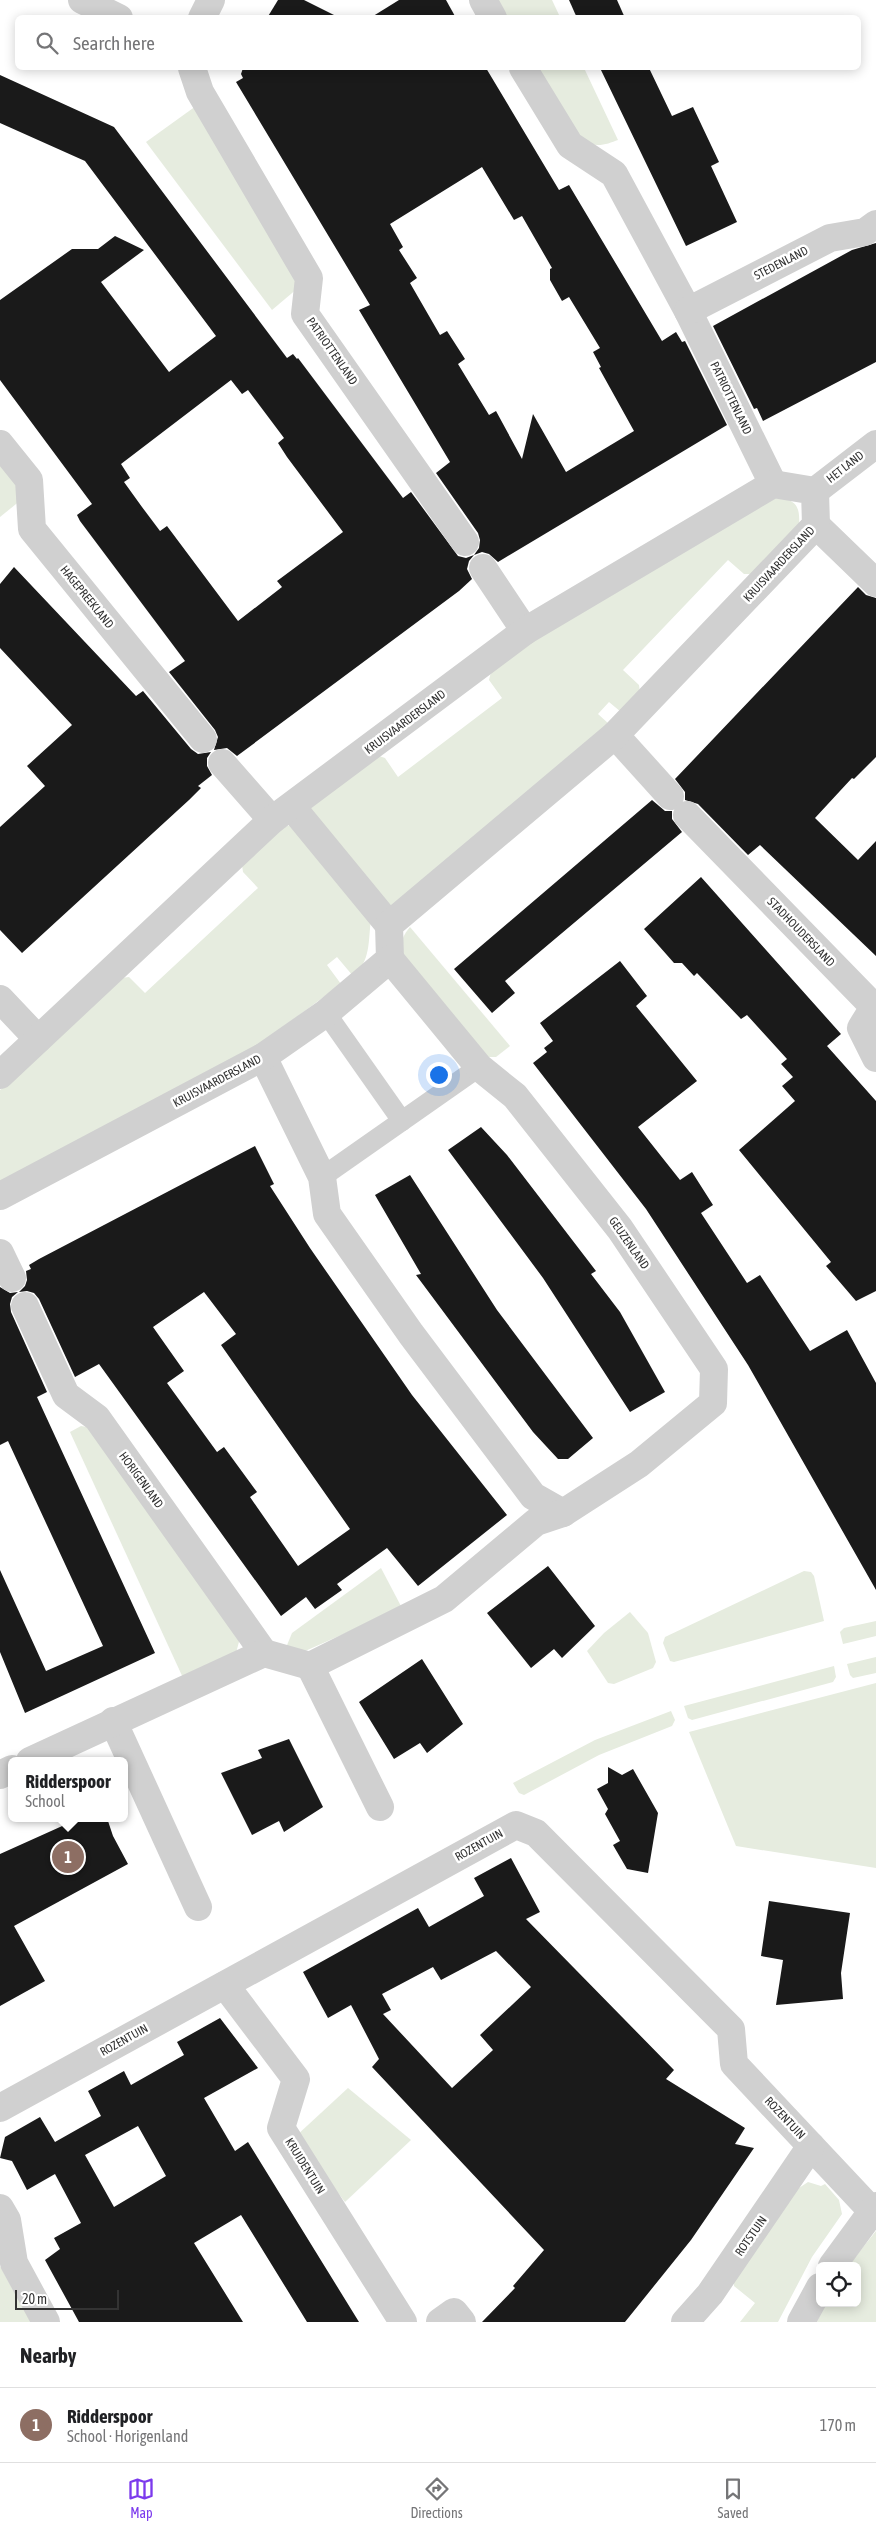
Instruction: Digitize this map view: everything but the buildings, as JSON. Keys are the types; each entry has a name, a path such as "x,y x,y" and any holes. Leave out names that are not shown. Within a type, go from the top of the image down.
{"street":[{"path":"82,0 113,15"},
{"path":"204,15 211,0"},
{"path":"483,0 491,15"},
{"name":"PATRIOTTENLAND","path":"193,70 200,92 309,278 306,314 465,542"},
{"name":"PATRIOTTENLAND","path":"524,70 570,145 614,174 688,311 773,484"},
{"name":"STEDENLAND","path":"688,311 830,238 865,232 876,224"},
{"name":"HAGEPREEKLAND","path":"0,444 29,480 32,529 203,739"},
{"name":"HET LAND","path":"815,491 876,444"},
{"path":"773,484 815,491"},
{"name":"KRUISVAARDERSLAND","path":"0,1075 282,814 525,631 773,484"},
{"name":"KRUISVAARDERSLAND","path":"389,926 615,735 816,525 815,491"},
{"path":"816,525 876,583"},
{"path":"482,568 525,631"},
{"name":"STADHOUDERSLAND","path":"615,735 679,805 874,1007 861,1028 876,1058"},
{"path":"222,763 282,814 389,926 390,959"},
{"name":"KRUISVAARDERSLAND","path":"0,1196 263,1057 326,1013 390,959"},
{"name":"GEUZENLAND","path":"310,1666 444,1599 536,1522 563,1514 639,1464 713,1403 714,1368 620,1229 515,1096 479,1067 390,959"},
{"path":"0,999 38,1039"},
{"path":"263,1057 322,1176 328,1214 411,1334 533,1496 563,1514"},
{"path":"0,1253 12,1278"},
{"name":"HORIGENLAND","path":"25,1306 66,1395 97,1418 264,1652"},
{"path":"38,1757 264,1652 310,1666 380,1807"},
{"path":"113,1721 198,1908"},
{"name":"ROZENTUIN","path":"0,2108 516,1825 536,1833 731,2029 734,2064 811,2146 874,2208"},
{"name":"KRUIDENTUIN","path":"226,1985 296,2079 281,2128 403,2322"},
{"name":"ROTSTUIN","path":"685,2322 710,2294 811,2146"},
{"path":"0,2208 7,2220 14,2263 46,2322"},
{"path":"835,2262 874,2208"},
{"path":"801,2322 816,2294"},
{"path":"440,2322 454,2312 462,2322"}],"lane":[{"path":"326,1013 402,1121"},
{"path":"322,1176 479,1067"}],"shaded area":[{"path":"496,0 552,0 559,15 506,15"},
{"path":"537,70 585,70 618,140 605,144 591,144 575,131 560,110"},
{"path":"196,106 299,277 298,288 272,310 146,142"},
{"path":"0,459 17,479 21,500 0,517"},
{"path":"769,498 793,502 798,510 799,525 752,574 744,574 728,560 623,670 639,685 640,692 621,712 609,702 598,714 609,724 389,908 309,813 312,806 379,756 385,758 398,777 502,698 489,680 491,672 535,639"},
{"path":"291,825 371,919 368,950 359,970 353,976 337,957 327,965 341,984 251,1051 0,1183 0,1090 121,978 129,977 145,993 258,888 243,872 242,865 284,827"},
{"path":"410,927 510,1046 496,1057 484,1057 405,964 402,953 402,940"},
{"path":"81,1426 93,1428 240,1638 236,1653 184,1680 70,1432"},
{"path":"381,1568 402,1608 303,1652 285,1650 292,1633"},
{"path":"804,1571 811,1572 814,1576 824,1621 674,1662 670,1661 663,1643 665,1637"},
{"path":"630,1612 648,1633 656,1662 653,1668 614,1684 608,1683 587,1651 604,1633"},
{"path":"876,1621 876,1636 843,1644 840,1632 844,1628"},
{"path":"876,1657 876,1673 853,1678 850,1675 847,1664"},
{"path":"834,1666 836,1677 833,1682 692,1720 688,1718 684,1706"},
{"path":"876,1683 876,1868 736,1846 689,1732"},
{"path":"671,1711 675,1720 672,1726 599,1755 524,1795 519,1793 513,1783 595,1740"},
{"path":"348,2088 411,2140 345,2202 295,2137"},
{"path":"808,2182 821,2186 825,2184 839,2200 842,2214 812,2257 778,2322 740,2322 755,2303 734,2286 734,2280 796,2190"},
{"path":"876,2231 876,2322 817,2322 824,2307 861,2307 861,2262 851,2262"},
{"path":"0,2266 31,2322 0,2322"}],"place":[{"name":"Ridderspoor","path":"68,1857"}]}
